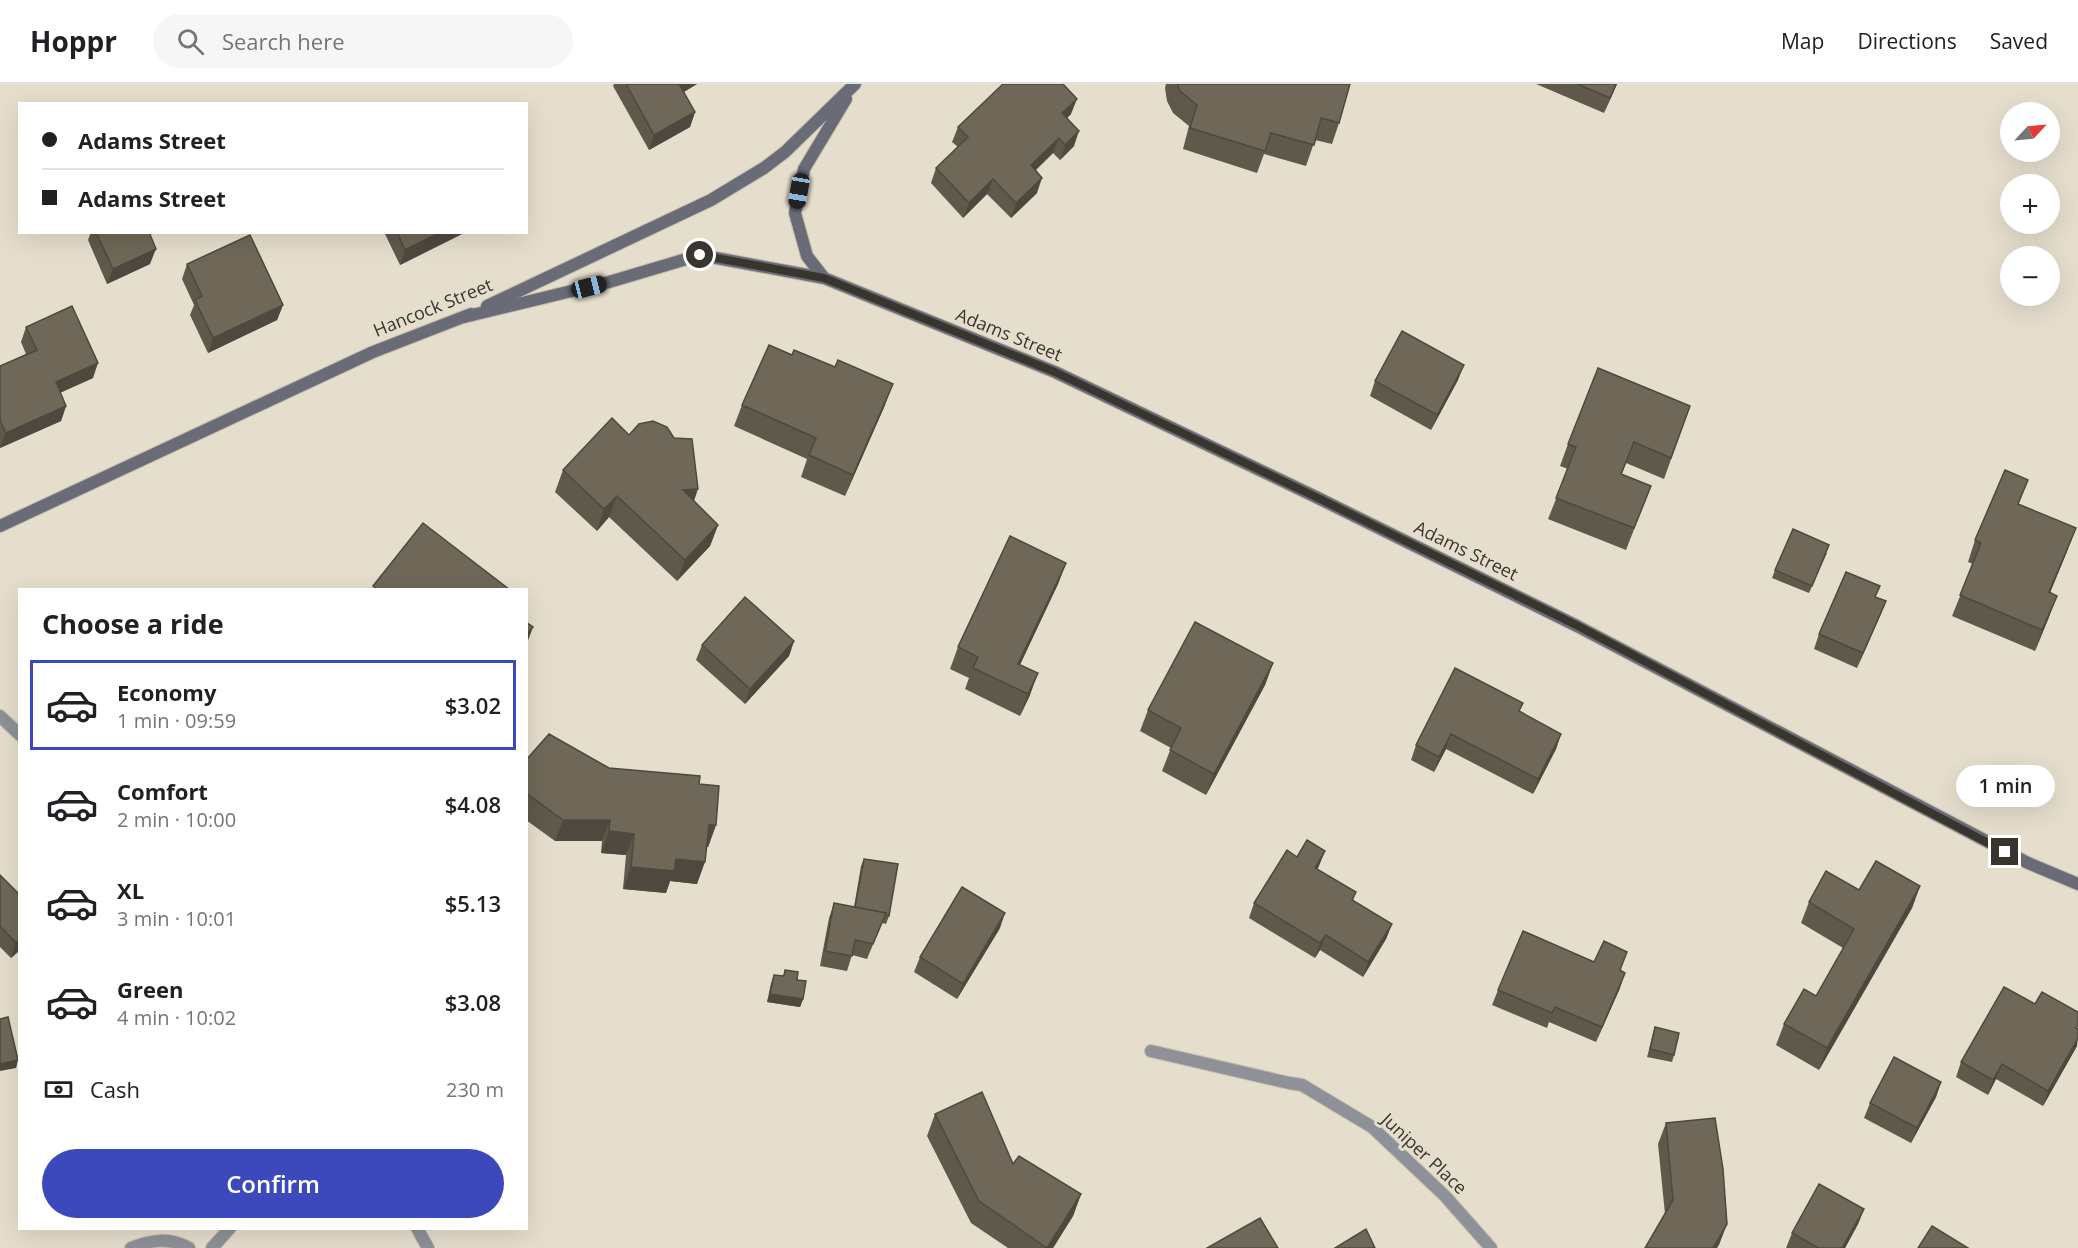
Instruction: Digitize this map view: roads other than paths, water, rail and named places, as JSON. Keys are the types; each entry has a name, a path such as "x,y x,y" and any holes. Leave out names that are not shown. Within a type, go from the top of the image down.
{"main road":[{"path":"824,278 807,256 795,213 804,169 855,84"},
{"name":"Hancock Street","path":"0,526 373,352 464,317 711,200 785,152 855,84"},
{"name":"Adams Street","path":"464,317 609,282 700,255 824,278 1055,372 1334,506 1578,626 2028,863 2078,884"}],"street":[{"path":"0,716 18,733"},
{"name":"Juniper Place","path":"1151,1051 1302,1084 1372,1127 1445,1196 1491,1248"},
{"path":"212,1248 228,1230"},
{"path":"418,1230 428,1248"},
{"path":"131,1248 158,1240 170,1240 189,1248"}]}
